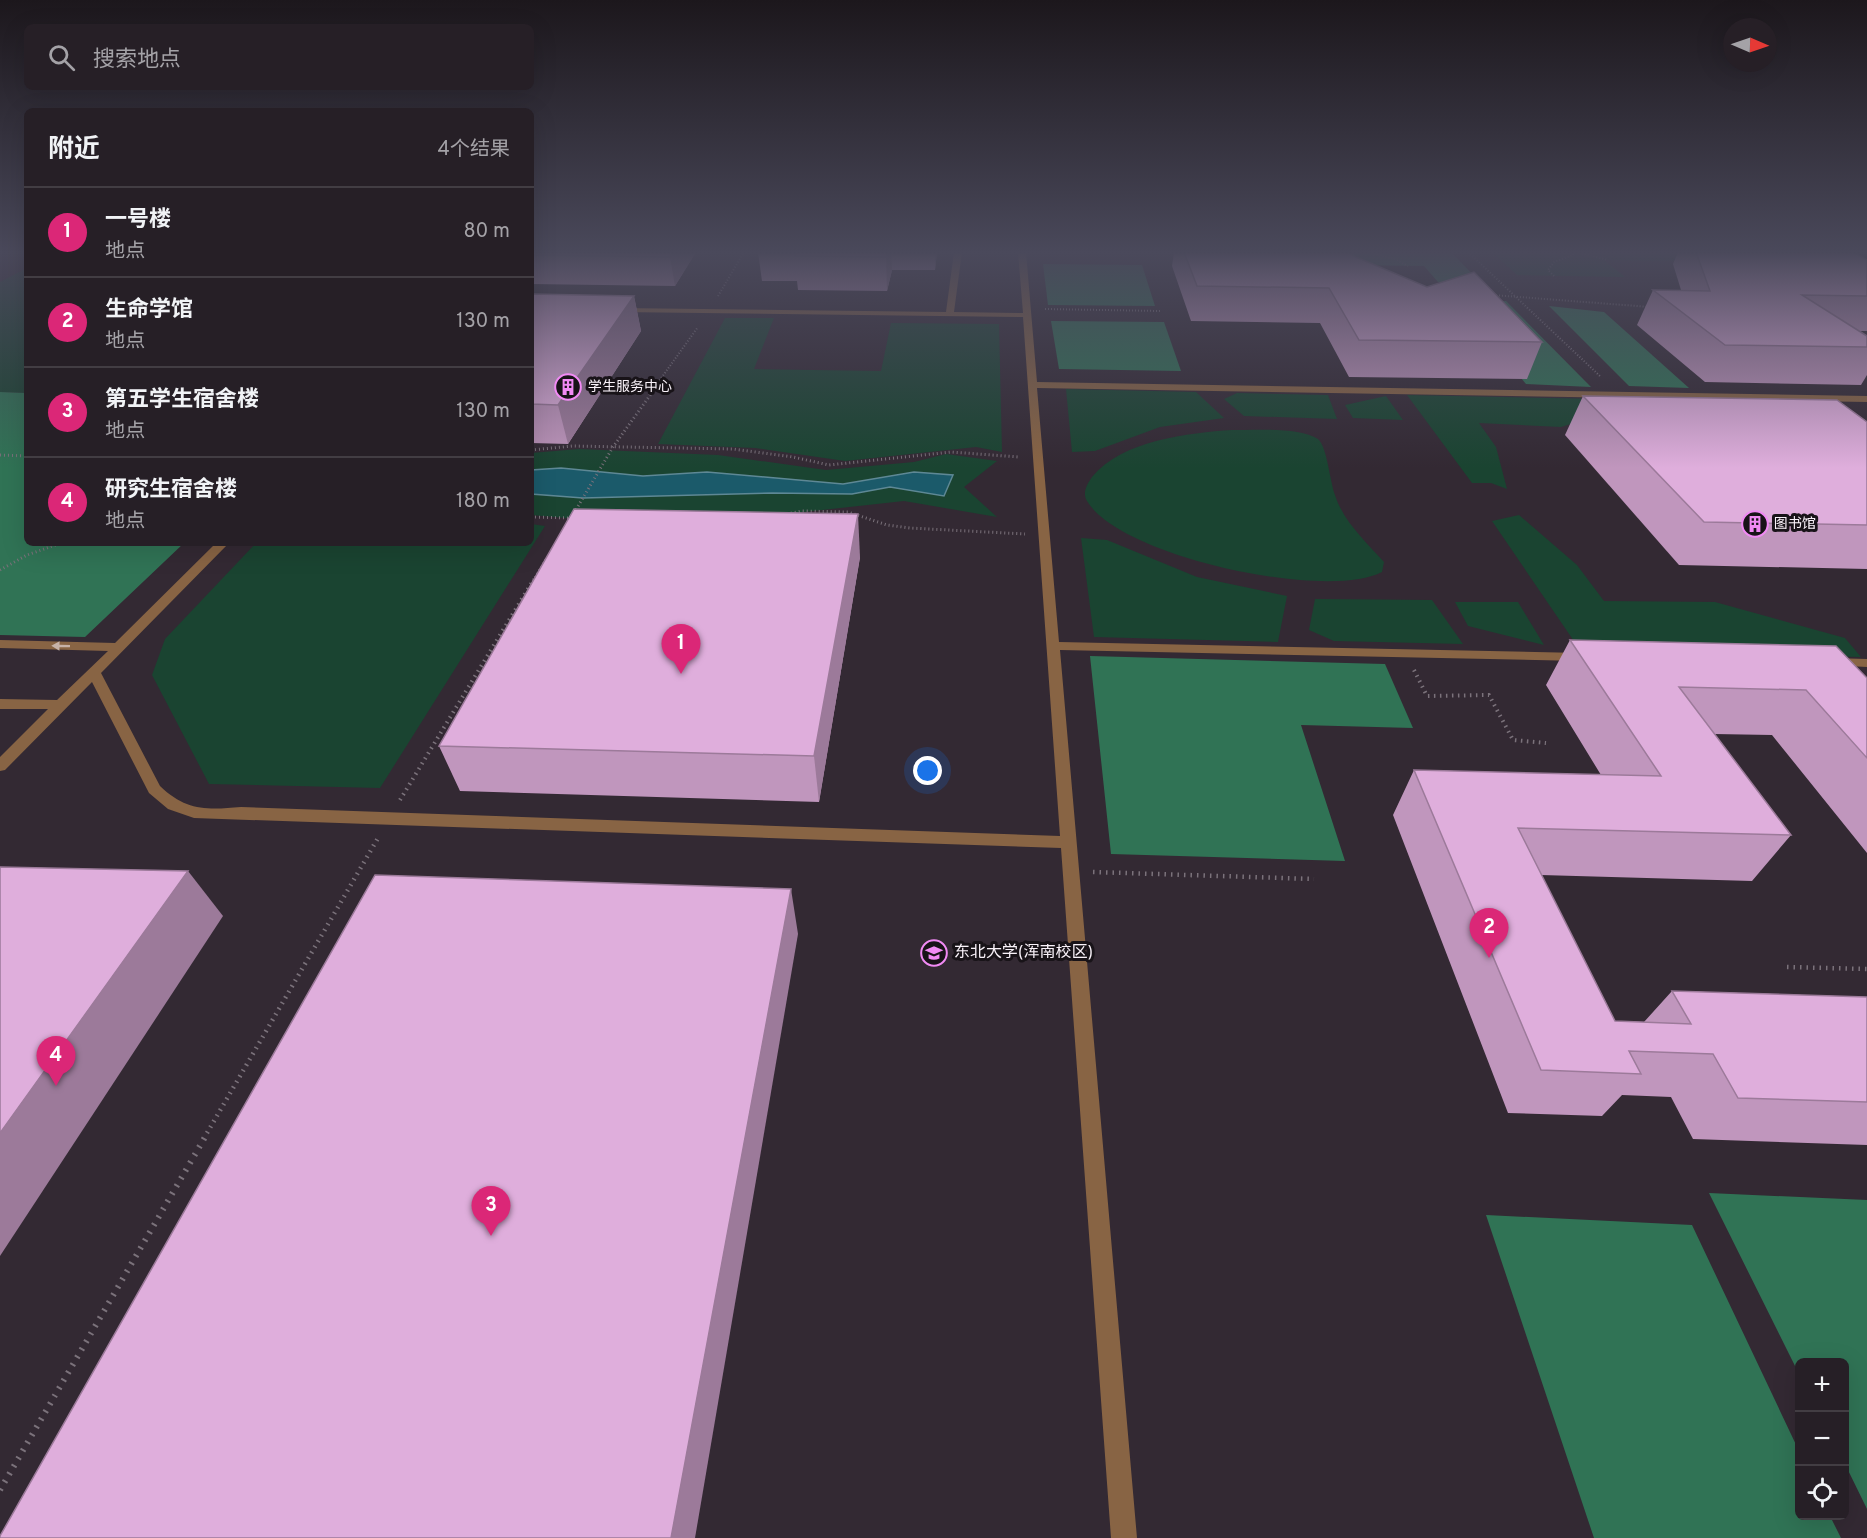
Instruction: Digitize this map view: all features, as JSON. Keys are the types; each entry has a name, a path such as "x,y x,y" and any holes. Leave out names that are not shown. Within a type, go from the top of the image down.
{"lane":[{"path":"1027,324 1124,1538"},
{"path":"1032,385 1867,399"},
{"path":"0,766 220,546"},
{"path":"0,644 119,647"},
{"path":"1053,646 1595,657"},
{"path":"1820,662 1867,663"},
{"path":"94,672 154,789 178,810 212,816 241,813 1069,842"},
{"path":"0,704 61,705"}],"path":[{"path":"564,528 613,447 701,324"},
{"path":"1543,324 1619,395"},
{"path":"534,450 573,446 733,449 794,457 829,465 951,452 1038,459"},
{"path":"0,456 24,456"},
{"path":"783,516 802,511 848,512 887,525 910,528 1044,534"},
{"path":"534,517 582,519"},
{"path":"0,570 27,555 53,546"},
{"path":"0,1490 389,819 552,548"},
{"path":"1406,653 1427,696 1489,695 1513,740 1546,743"},
{"path":"1071,872 1314,879"},
{"path":"1787,967 1867,969"}],"green space":[{"path":"0,324 24,324 24,393 0,392"},
{"path":"722,324 772,324 754,369 881,371 891,324 999,324 1002,452 976,447 845,461 755,448 658,444"},
{"path":"1051,324 1165,324 1181,371 1059,369"},
{"path":"1476,324 1529,324 1591,387 1526,384"},
{"path":"1567,324 1617,324 1689,388 1629,386"},
{"path":"1066,389 1196,392 1224,418 1160,427 1095,451 1072,452"},
{"path":"0,392 24,393 24,546 181,546 85,637 0,635"},
{"path":"1237,393 1328,395 1337,419 1244,416 1224,399"},
{"path":"1407,395 1604,399 1618,409 1561,427 1479,423 1496,447 1507,489 1491,483 1472,483"},
{"path":"1386,396 1403,420 1353,418 1345,405"},
{"path":"1232,430 1289,431 1318,439 1324,449 1339,505 1356,531 1384,562 1382,572 1355,580 1317,581 1273,577 1226,568 1180,556 1139,540 1107,521 1087,501 1085,492 1092,477 1120,454 1177,436"},
{"path":"579,449 718,455 826,470 914,462 946,454 997,461 964,487 997,517 904,501 722,521 589,520 534,515 534,453"},
{"path":"1519,515 1577,565 1604,601 1715,602 1845,638 1861,657 1580,650 1492,521"},
{"path":"534,524 545,526 534,543"},
{"path":"1081,538 1107,540 1197,577 1287,596 1278,642 1094,637"},
{"path":"253,546 532,546 380,788 209,784 152,675 165,639"},
{"path":"1315,599 1432,600 1463,644 1334,641 1309,630"},
{"path":"1455,602 1518,602 1544,645 1468,626"},
{"path":"1090,656 1385,664 1413,728 1301,725 1345,861 1111,854"},
{"path":"1709,1193 1867,1200 1867,1509 1849,1472 1849,1358 1795,1358 1795,1366"},
{"path":"1486,1215 1692,1225 1795,1443 1795,1520 1832,1520 1841,1538 1594,1538"}],"water":[{"path":"561,468 643,476 707,472 843,484 914,472 953,475 944,496 890,487 852,494 772,493 583,498 534,494 534,470"}],"building":[{"path":"534,324 615,324 558,405 534,404"},
{"path":"1350,324 1524,324 1542,342 1359,340"},
{"path":"1697,324 1848,324 1867,336 1867,347 1725,345"},
{"path":"1583,396 1837,400 1867,422 1867,525 1704,522"},
{"path":"574,509 858,514 814,756 439,746"},
{"path":"1570,640 1836,646 1867,678 1867,758 1806,690 1679,687 1791,835 1518,828 1615,1021 1691,1024 1672,991 1867,997 1867,1102 1738,1098 1713,1054 1629,1051 1641,1074 1541,1070 1414,770 1661,776"},
{"path":"0,867 188,871 0,1133"},
{"path":"375,875 791,889 671,1538 0,1538 0,1536"}],"place":[{"name":"学生服务中心","path":"568,387"},
{"name":"图书馆","path":"1755,524"},
{"name":"一号楼","path":"681,674"},
{"name":"东北大学(浑南校区)","path":"934,953"},
{"name":"生命学馆","path":"1489,958"},
{"name":"研究生宿舍楼","path":"56,1086"},
{"name":"第五学生宿舍楼","path":"491,1236"}]}
